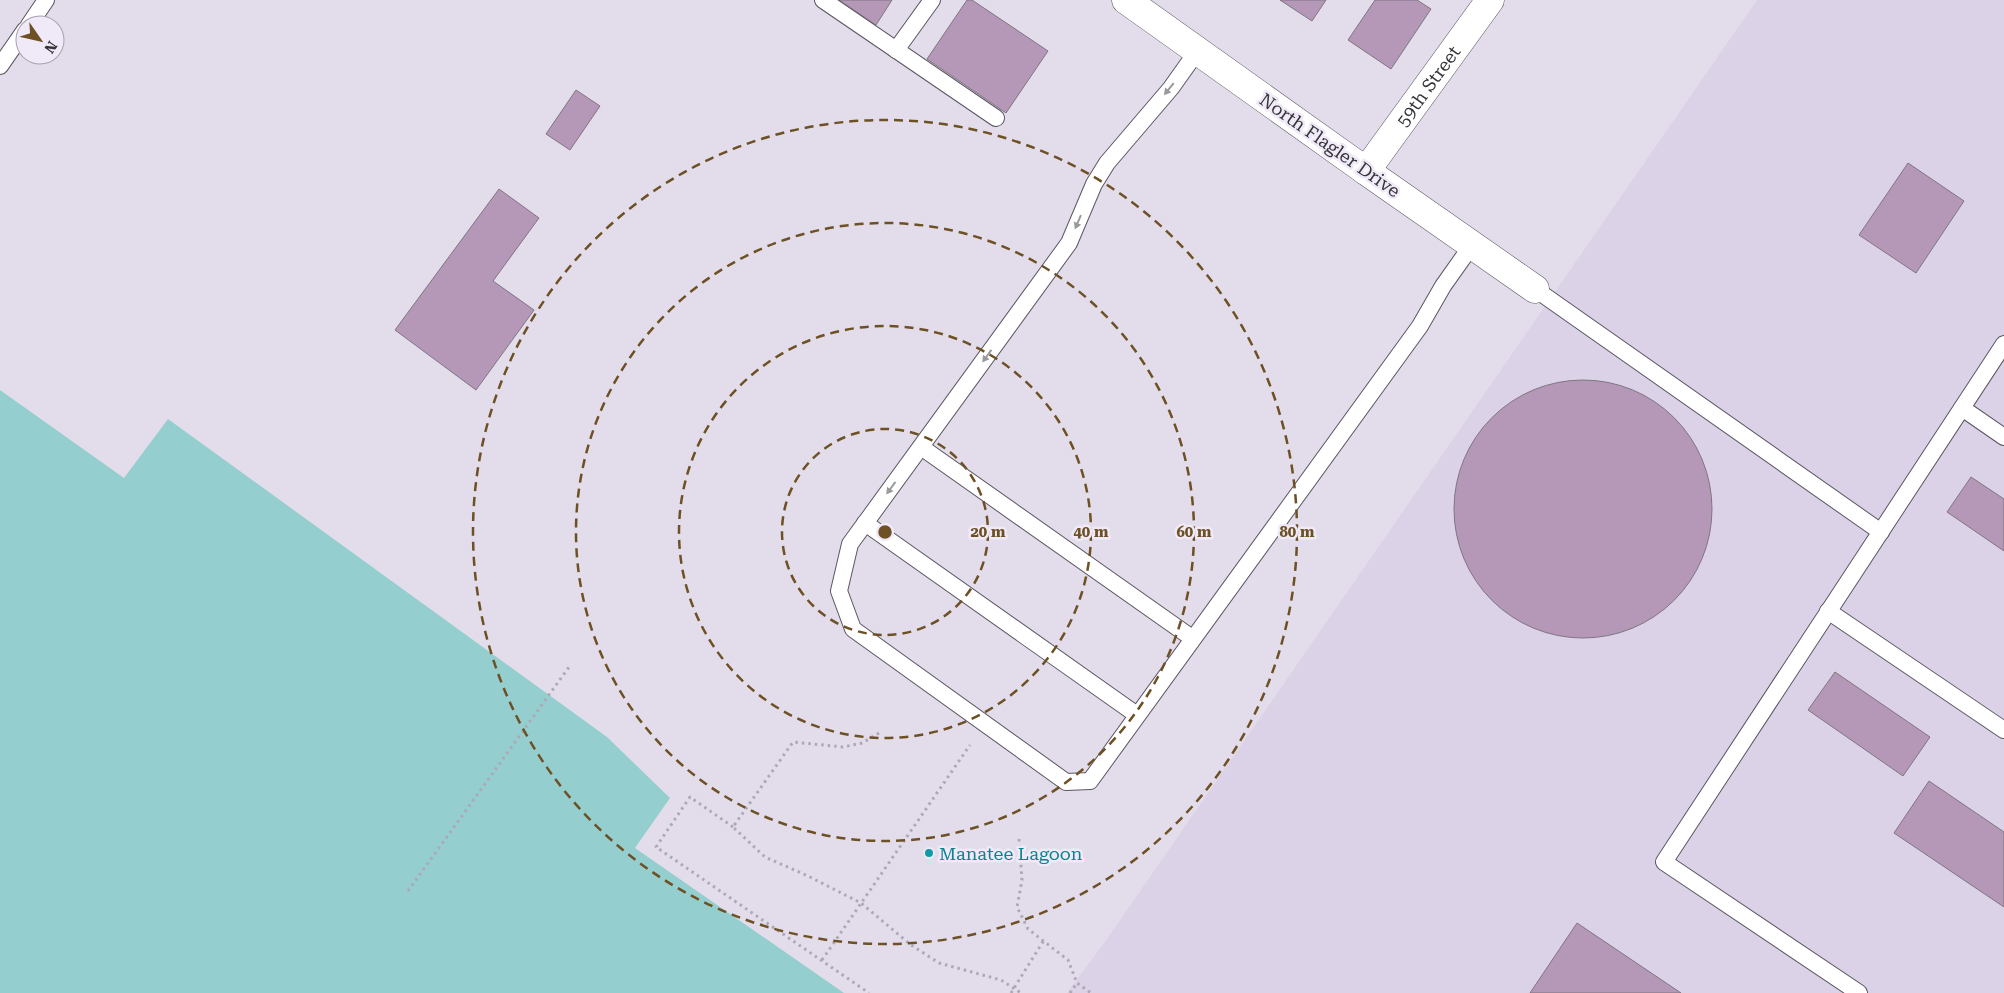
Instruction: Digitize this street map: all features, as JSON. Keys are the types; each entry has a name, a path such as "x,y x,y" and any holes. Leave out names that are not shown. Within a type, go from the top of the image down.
{"street":[{"name":"North Flagler Drive","path":"1126,0 1535,289"},
{"name":"59th Street","path":"1366,171 1490,0"}],"lane":[{"path":"36,15 46,0"},
{"path":"823,0 996,118"},
{"path":"896,50 932,0"},
{"path":"0,66 15,44"},
{"path":"1198,50 1171,88 1107,163 1094,184 1069,243 850,544 839,591 853,630 984,724 1066,782 1090,781 1420,326 1443,286 1472,245"},
{"path":"1535,289 1880,532"},
{"path":"1859,993 1664,862 2004,344"},
{"path":"1962,408 2004,437"},
{"path":"921,447 1192,638"},
{"path":"865,523 1137,715"},
{"path":"1828,611 2004,730"}],"path":[{"path":"408,891 569,667"},
{"path":"821,960 984,724"},
{"path":"733,827 793,742 843,747 862,743 878,733"},
{"path":"870,993 656,847 690,797 733,827 764,858 808,876 860,903 911,944 939,963 1001,980 1020,993"},
{"path":"1019,839 1022,880 1017,907 1028,929 1068,960 1077,984 1091,993"},
{"path":"1011,993 1044,940"},
{"path":"1070,993 1077,984"}],"shaded area":[{"path":"1757,0 2004,0 2004,993 1067,993 1107,939"},
{"path":"0,390 124,478 168,419 607,737 670,798 635,848 844,993 0,993"}],"building":[{"path":"839,0 892,0 876,25"},
{"path":"967,0 972,0 1048,51 1006,113 927,59"},
{"path":"1280,0 1326,0 1312,21"},
{"path":"1375,0 1417,0 1431,9 1391,69 1348,40"},
{"path":"576,90 600,106 570,150 546,134"},
{"path":"1908,163 1964,201 1916,273 1859,235"},
{"path":"499,189 539,218 493,281 534,310 476,390 395,330"},
{"path":"1583,380 1608,383 1632,390 1654,402 1674,418 1690,438 1702,460 1709,484 1712,509 1709,534 1702,558 1690,580 1674,600 1654,616 1632,628 1608,635 1583,638 1558,635 1534,628 1512,616 1492,600 1476,580 1464,558 1457,534 1454,509 1457,484 1464,460 1476,438 1492,418 1512,402 1534,390 1558,383"},
{"path":"1971,477 2004,499 2004,551 1947,512"},
{"path":"1835,672 1930,737 1903,776 1808,710"},
{"path":"1929,781 2004,832 2004,907 1894,833"},
{"path":"1577,923 1681,993 1530,993"}],"place":[{"name":"Manatee Lagoon","path":"929,853"}]}
